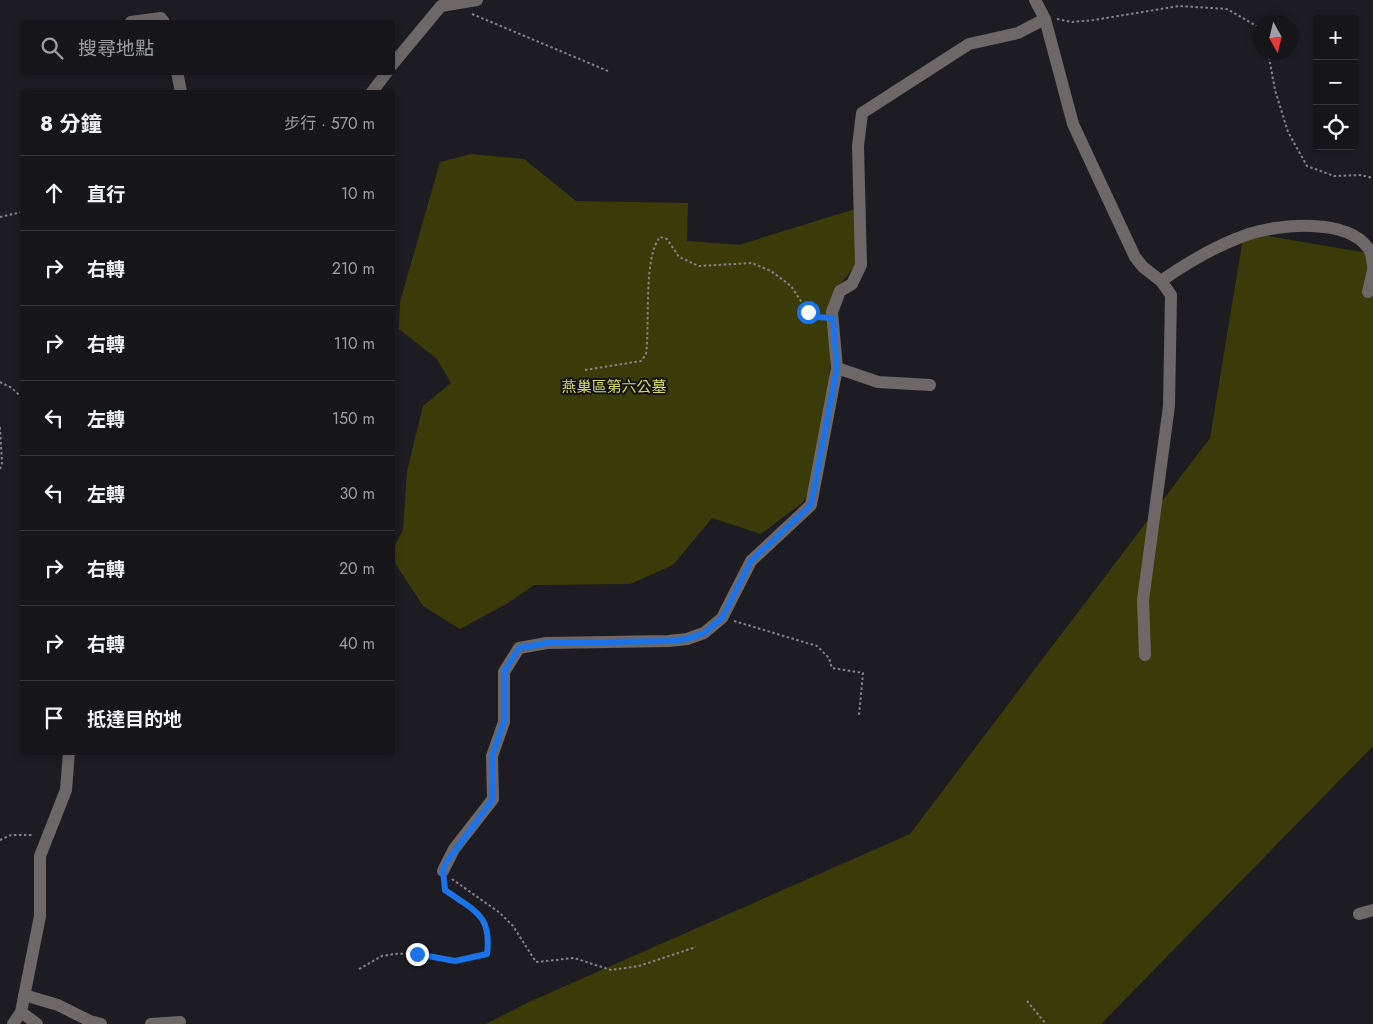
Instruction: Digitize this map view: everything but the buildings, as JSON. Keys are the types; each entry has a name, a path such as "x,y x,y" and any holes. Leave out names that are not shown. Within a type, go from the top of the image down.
{"lane":[{"path":"395,61 441,6 477,0"},
{"path":"1035,0 1045,19 1064,96 1077,132 1135,257 1143,267 1161,281 1171,296 1168,406 1143,600 1145,655"},
{"path":"146,20 161,18 162,20"},
{"path":"443,871 454,850 493,799 492,756 504,722 504,672 519,648 547,643 686,639 704,633 722,618 751,561 811,505 837,368 832,312 840,291 852,284 861,265 858,146 862,113 969,44 1018,33 1045,19"},
{"path":"178,75 181,90"},
{"path":"374,90 385,75"},
{"path":"1161,281 1190,260 1250,234 1295,227 1326,226 1355,234 1370,249 1373,266"},
{"path":"1368,292 1373,270"},
{"path":"837,368 878,382 930,385"},
{"path":"13,1024 21,1012 40,916 40,856 66,790 69,755"},
{"path":"1359,914 1373,910"},
{"path":"24,995 58,1005 90,1022 101,1024"},
{"path":"21,1012 37,1024"},
{"path":"152,1024 180,1022"}],"path":[{"path":"1045,19 1063,19 1072,22 1086,21 1179,6 1227,9 1253,24"},
{"path":"465,12 481,16 608,71"},
{"path":"1269,60 1275,90 1288,132 1307,166 1334,176 1373,178"},
{"path":"0,217 20,212"},
{"path":"586,370 641,361 646,354 648,294 653,252 660,237 667,239 679,257 699,266 752,263 771,271 791,286 808,312 816,317 833,318"},
{"path":"0,382 12,388 20,396"},
{"path":"0,428 2,462 0,469"},
{"path":"722,618 817,646 829,658 832,668 863,673 858,715"},
{"path":"0,840 11,835 47,835"},
{"path":"443,871 500,913 513,926 536,962 574,958 611,970 638,966 696,948"},
{"path":"359,969 382,956 395,954 417,954 455,961 487,954 489,938 484,919 445,890 443,871"},
{"path":"1027,1001 1046,1024"}],"green space":[{"name":"燕巢區第六公墓","path":"471,154 524,159 576,201 688,203 687,241 739,245 855,209 857,251 855,266 833,293 829,385 806,498 802,503 761,534 712,518 673,565 630,584 534,585 508,603 460,629 423,606 395,563 395,545 403,530 407,471 423,406 451,383 437,359 399,329 400,302 440,162"},
{"path":"1244,232 1373,254 1373,746 1101,1024 486,1024 529,1002 910,834 1210,438"}],"route":[{"path":"417,954 455,961 487,954 489,938 484,919 445,890 443,871 454,850 493,799 492,756 504,722 504,672 519,648 547,643 669,641 686,639 704,633 722,618 751,561 782,530 811,505 834,394 837,368 833,318 816,317 808,312"}]}
